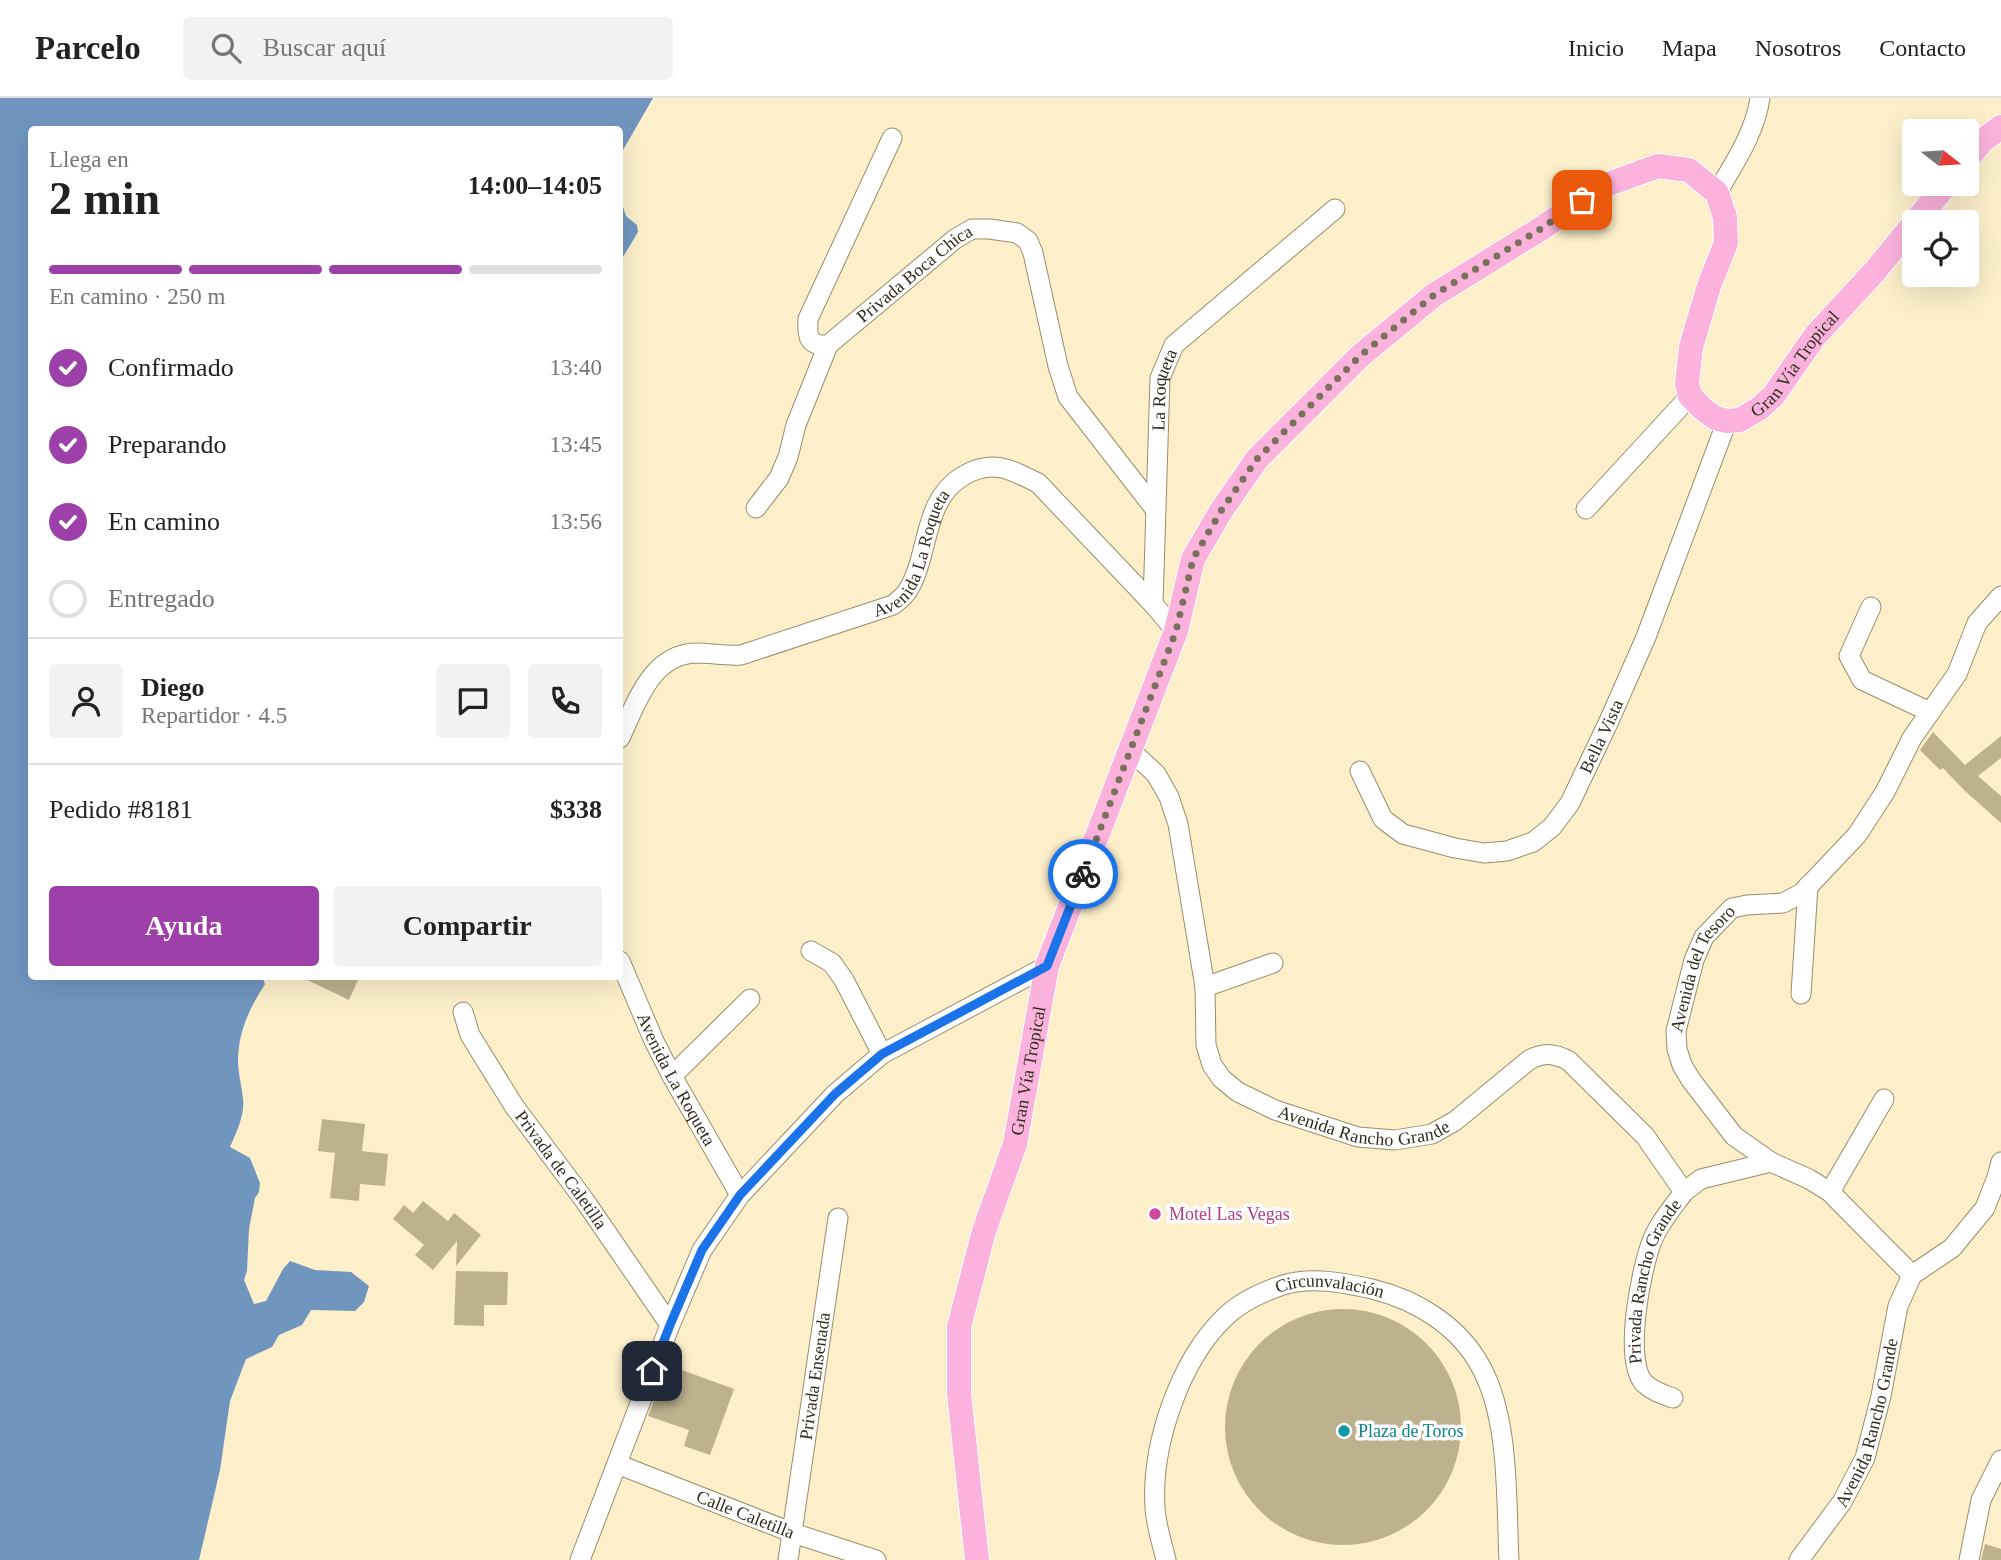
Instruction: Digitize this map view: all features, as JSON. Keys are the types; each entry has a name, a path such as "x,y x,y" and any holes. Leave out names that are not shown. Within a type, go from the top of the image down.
{"main road":[{"path":"1979,145 2001,127"},
{"name":"Gran Vía Tropical","path":"976,1560 959,1393 959,1327 984,1231 1015,1144 1047,966 1176,631 1193,559 1221,511 1257,459 1360,356 1434,295 1542,228 1603,186 1658,166 1689,170 1717,193"},
{"path":"1690,396 1687,384 1691,347 1726,243 1725,217 1717,193"},
{"name":"Gran Vía Tropical","path":"1925,210 1937,196"},
{"name":"Gran Vía Tropical","path":"1690,396 1715,418 1727,421 1740,420 1760,408 1774,395 1815,337 1902,238"}],"street":[{"path":"1717,193 1742,149 1757,114 1760,98"},
{"path":"756,508 779,478 788,457 796,425 828,345 818,346 812,342 807,333 808,319 892,138"},
{"name":"La Roqueta","path":"1153,604 1160,378 1174,345 1335,209"},
{"name":"Privada Boca Chica","path":"828,345 955,239 972,229 1017,233 1028,241 1033,253 1058,366 1068,397 1155,509"},
{"path":"1586,509 1690,396"},
{"name":"Bella Vista","path":"1360,771 1383,820 1403,834 1484,853 1507,851 1533,842 1552,827 1570,803 1641,649 1727,421"},
{"name":"Avenida La Roqueta","path":"623,732 648,680 661,665 677,657 695,653 741,655 893,605 907,593 913,581 929,524 940,499 955,481 974,469 992,466 1014,471 1038,483 1176,631"},
{"name":"Avenida del Tesoro","path":"1912,1275 1830,1192 1771,1162 1734,1136 1682,1065 1677,1049 1676,1031 1694,960 1704,937 1732,908 1783,903 1802,893 1857,835 1885,792 1903,754 1957,674 1978,624 2001,596"},
{"path":"1871,607 1849,656 1862,680 1930,712"},
{"name":"Avenida Rancho Grande","path":"1131,751 1156,774 1169,797 1178,824 1205,987 1206,1045 1212,1065 1222,1079 1238,1092 1275,1110 1357,1137 1395,1140 1432,1134 1455,1121 1529,1060 1540,1054 1558,1055 1569,1062 1645,1136 1684,1192"},
{"path":"1801,994 1808,887"},
{"path":"811,951 832,963 844,980 882,1054"},
{"path":"1205,987 1273,963"},
{"path":"580,1560 670,1325 702,1250 740,1195 835,1094 882,1054 1047,966"},
{"name":"Avenida La Roqueta","path":"623,968 672,1076 740,1195"},
{"path":"672,1076 750,999"},
{"name":"Privada de Caletilla","path":"463,1012 470,1035 513,1105 585,1201 670,1325"},
{"path":"1830,1192 1884,1099"},
{"path":"1684,1192 1701,1180 1771,1162"},
{"path":"1912,1275 1952,1248 1985,1208 2001,1162"},
{"name":"Privada Rancho Grande","path":"1672,1398 1655,1391 1639,1376 1634,1324 1639,1286 1652,1240 1684,1192"},
{"name":"Privada Ensenada","path":"788,1560 838,1218"},
{"name":"Avenida Rancho Grande","path":"1799,1560 1842,1502 1865,1458 1881,1396 1898,1306 1912,1275"},
{"name":"Circunvalación","path":"1166,1560 1155,1509 1157,1465 1166,1418 1183,1379 1202,1345 1224,1318 1253,1296 1286,1284 1319,1280 1351,1284 1412,1303 1440,1320 1465,1343 1482,1368 1495,1402 1503,1440 1509,1560"},
{"path":"1969,1560 1981,1500 2001,1460"},
{"name":"Calle Caletilla","path":"617,1464 793,1534 876,1560"}],"water":[{"path":"0,98 653,98 623,150 623,126 28,126 28,980 263,980 265,984 250,1011 240,1040 238,1066 243,1111 230,1147 250,1158 260,1183 249,1229 247,1271 244,1280 254,1304 266,1301 290,1261 315,1270 351,1272 369,1286 364,1302 355,1311 311,1310 302,1325 279,1335 272,1347 246,1359 230,1401 220,1470 199,1560 0,1560"},
{"path":"623,207 626,216 637,225 638,232 623,257"}],"building":[{"path":"1933,732 1965,765 2001,736 2001,758 1978,776 2001,796 2001,823 1920,750"},
{"path":"307,980 358,980 349,1000"},
{"path":"322,1119 365,1124 362,1151 388,1154 385,1186 360,1184 359,1201 330,1198 335,1153 318,1151"},
{"path":"423,1201 448,1221 454,1213 481,1235 456,1266 457,1241 433,1270 415,1255 424,1245 393,1219 404,1205 413,1213"},
{"path":"456,1271 508,1272 507,1305 484,1305 484,1326 454,1325"},
{"name":"Plaza de Toros","path":"1331,1309 1355,1309 1399,1323 1427,1343 1452,1382 1459,1404 1459,1450 1452,1472 1427,1511 1399,1531 1377,1540 1355,1545 1331,1545 1287,1531 1259,1511 1239,1483 1230,1461 1225,1439 1225,1415 1239,1371 1259,1343 1287,1323 1309,1314"},
{"path":"668,1365 734,1389 710,1455 684,1446 689,1430 648,1416"},
{"path":"1985,1544 2001,1549 2001,1560 1981,1560"}],"way so far":[{"path":"1083,874 1176,631 1193,559 1221,511 1257,459 1360,356 1434,295 1582,200"}],"place":[{"name":"Motel Las Vegas","path":"1155,1214"},
{"name":"Plaza de Toros","path":"1344,1431"}],"route":[{"path":"652,1371 702,1250 740,1195 835,1094 882,1054 1047,966 1083,874"}]}
